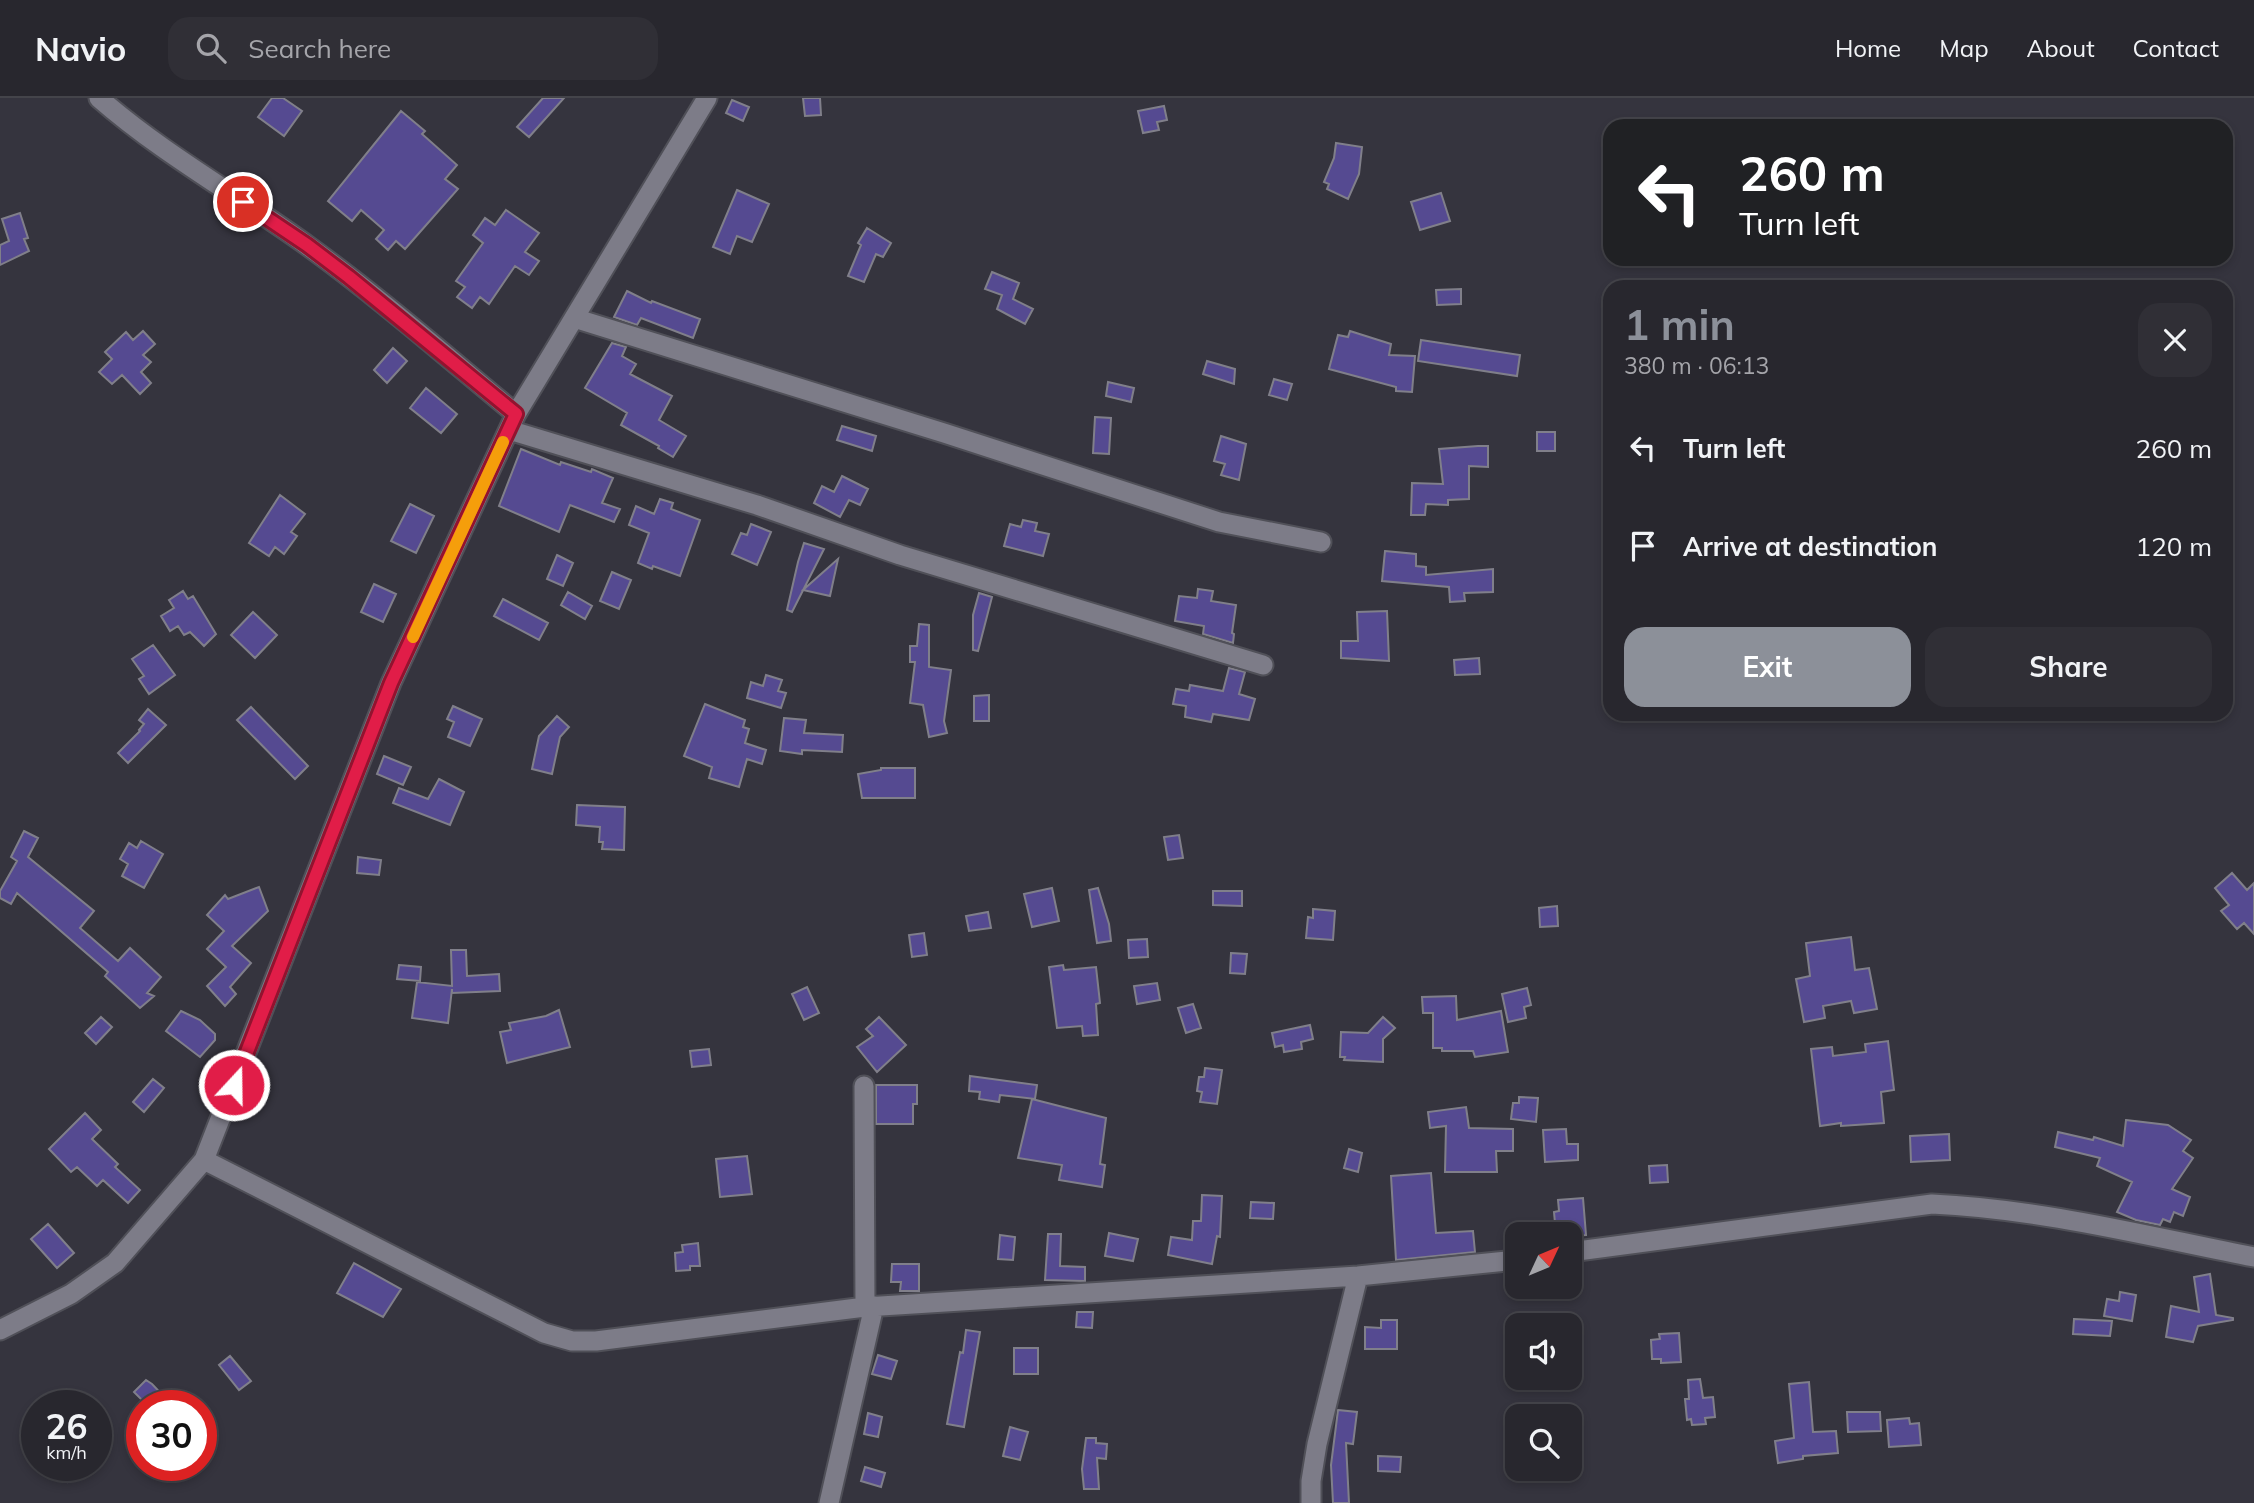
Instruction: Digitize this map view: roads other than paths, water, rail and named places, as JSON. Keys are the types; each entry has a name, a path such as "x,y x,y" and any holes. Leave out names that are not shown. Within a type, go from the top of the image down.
{"street":[{"path":"99,98 180,160 307,245 349,277 512,422 900,555 1263,665"},
{"path":"0,1330 71,1294 115,1264 204,1160 391,683 512,422 707,98"},
{"path":"574,317 1219,523 1321,542"},
{"path":"829,1503 870,1307 864,1086"},
{"path":"204,1160 544,1333 572,1341 596,1341 870,1307 1358,1276 1505,1260"},
{"path":"1582,1250 1932,1204 1985,1206 2028,1213 2254,1257"},
{"path":"1311,1503 1311,1481 1317,1444 1358,1276"}]}
